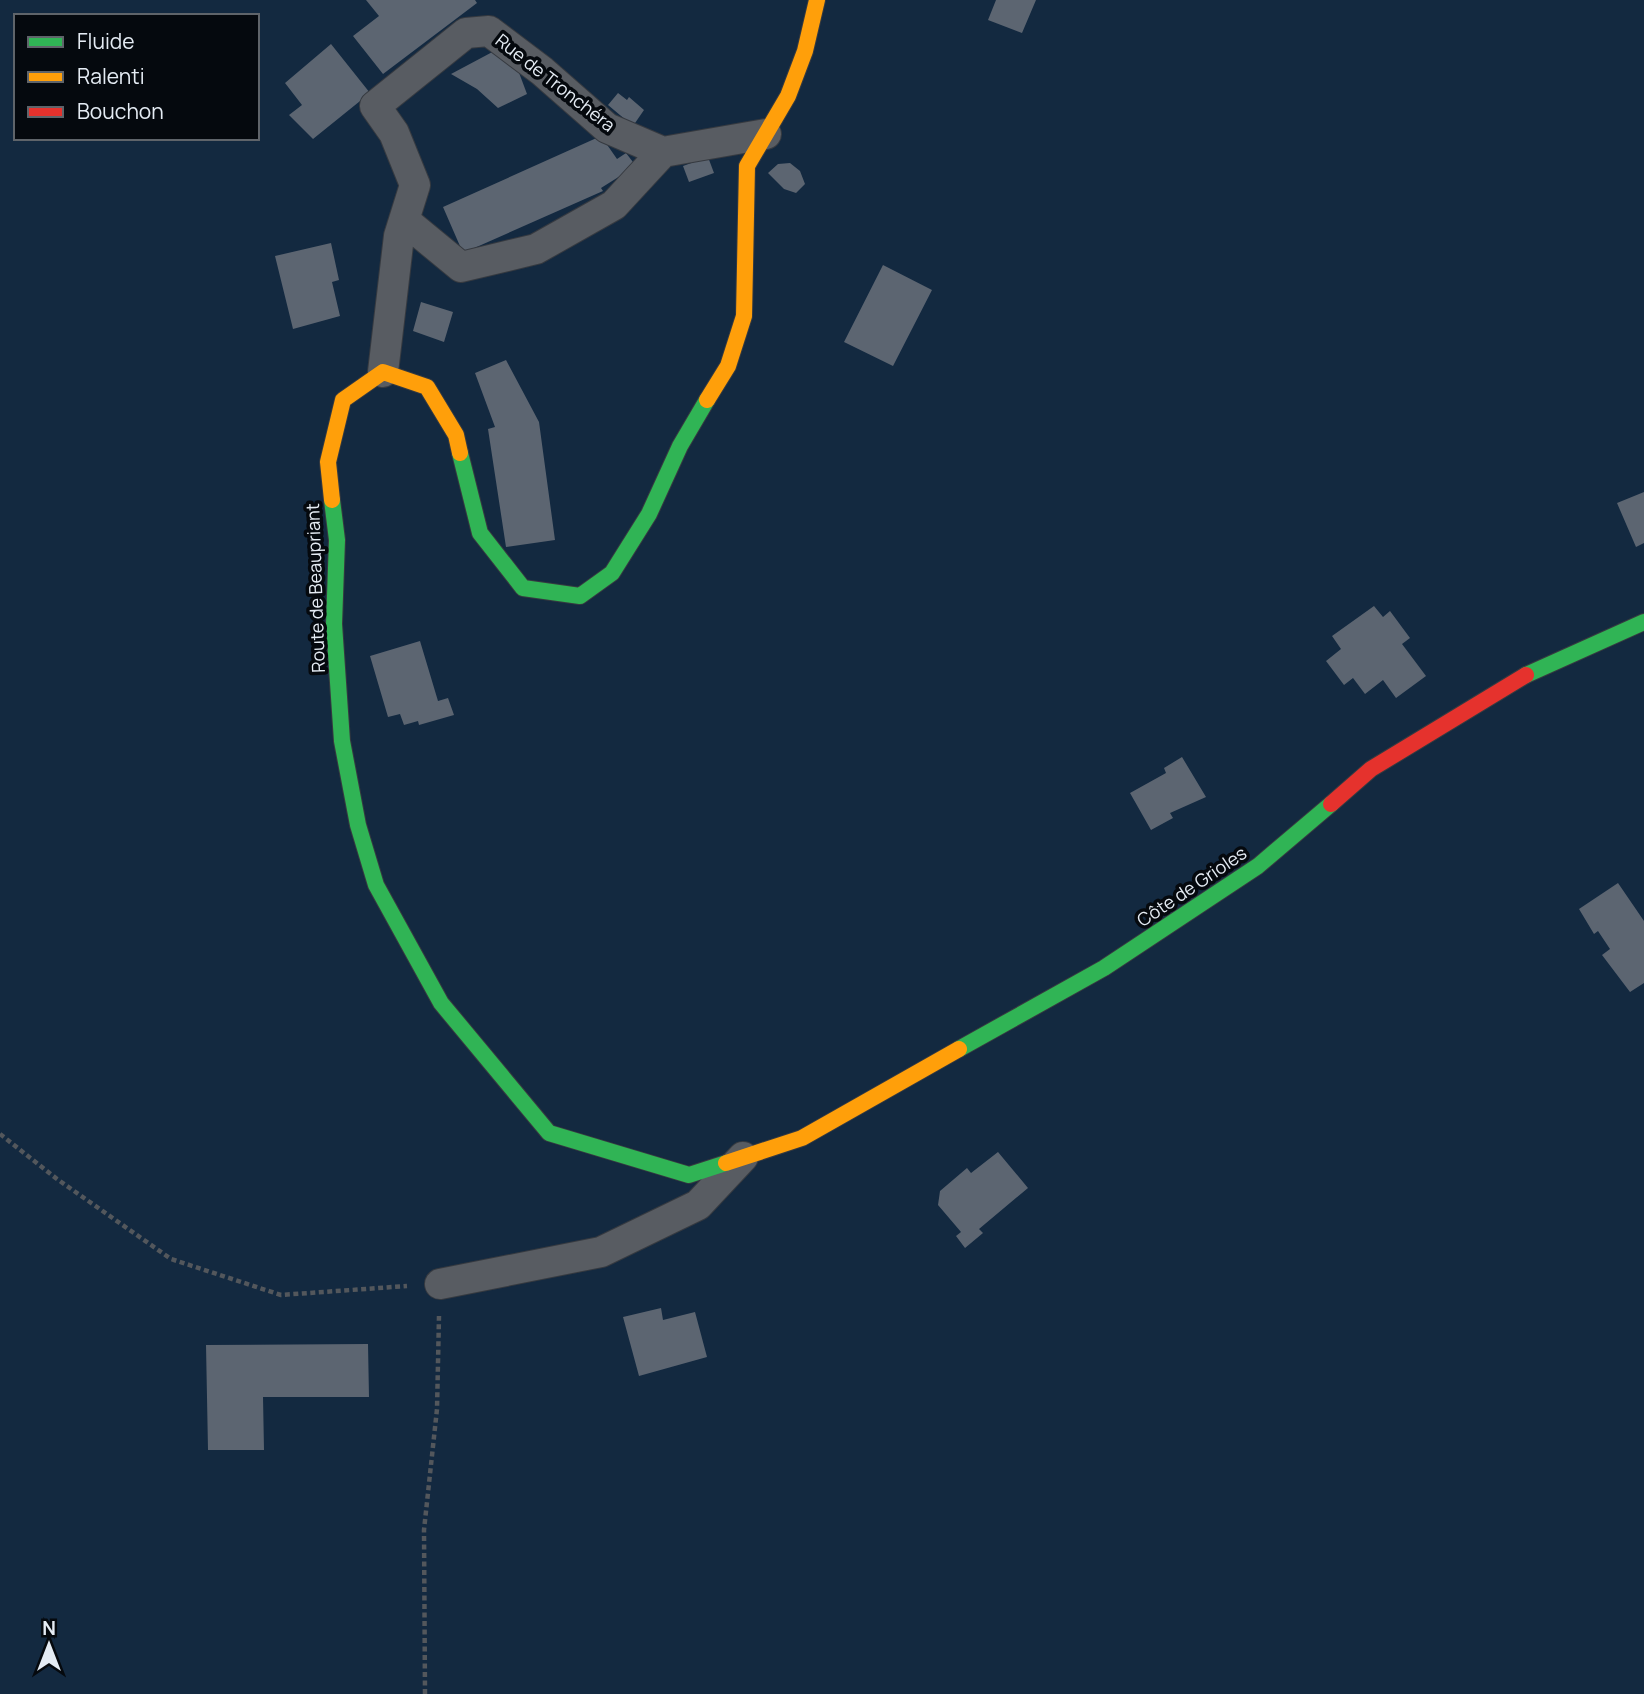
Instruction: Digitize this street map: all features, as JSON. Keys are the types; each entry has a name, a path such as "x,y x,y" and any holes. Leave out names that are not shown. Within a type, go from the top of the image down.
{"street":[{"path":"766,134 663,152 614,205 536,249 461,267 404,220 397,249 383,372 427,387 456,435 480,533 523,588 580,596 612,573 649,514 680,446 728,366 744,316 747,166 766,134 788,96 801,62 817,0"},
{"name":"Rue de Tronchéra","path":"404,220 415,185 394,133 375,106 466,33 489,31 542,71 607,128 663,152"},
{"name":"Route de Beaupriant","path":"383,372 343,400 328,462 337,540 334,624 342,741 358,825 376,885 441,1003 549,1133 689,1175 744,1157"},
{"name":"Côte de Grioles","path":"744,1157 802,1138 1104,968 1258,866 1371,769 1534,670 1644,622"},
{"path":"440,1284 601,1252 698,1205 744,1157"}],"path":[{"path":"0,1134 57,1179 172,1259 281,1295 440,1284 437,1409 424,1530 425,1694"}],"shaded area":[{"path":"0,0 1644,0 1644,1694 0,1694"}],"building":[{"path":"366,0 475,0 477,3 383,74 353,36 379,16"},
{"path":"996,0 1036,0 1022,33 988,20"},
{"path":"331,44 370,93 313,139 289,115 302,105 285,83"},
{"path":"498,49 518,70 527,94 498,108 477,89 451,74"},
{"path":"618,93 627,100 629,97 644,110 633,126 608,105"},
{"path":"601,136 617,159 626,153 636,166 601,188 603,191 463,253 443,207"},
{"path":"708,157 714,173 689,182 683,166"},
{"path":"790,163 800,171 805,184 796,193 784,189 768,173 778,164"},
{"path":"331,243 339,280 332,282 340,316 293,329 275,256"},
{"path":"883,265 932,290 893,366 844,342"},
{"path":"421,302 453,312 444,342 413,331"},
{"path":"506,360 539,422 555,540 506,547 488,429 495,427 475,373"},
{"path":"1644,492 1644,543 1636,547 1617,503"},
{"path":"1374,606 1383,617 1390,611 1410,638 1402,644 1426,676 1396,698 1383,680 1365,694 1353,678 1344,685 1326,661 1341,649 1332,636"},
{"path":"420,641 438,701 448,698 454,715 419,725 418,721 404,725 400,714 388,717 370,656"},
{"path":"1182,757 1206,797 1170,813 1173,818 1151,830 1130,793 1166,773 1164,768"},
{"path":"1618,883 1644,921 1644,983 1630,992 1602,955 1610,949 1598,931 1594,934 1579,909"},
{"path":"998,1152 1028,1188 979,1229 983,1233 965,1248 956,1236 961,1232 938,1205 940,1191 967,1168 971,1173"},
{"path":"661,1308 663,1320 695,1312 707,1357 639,1376 623,1317"},
{"path":"368,1344 369,1397 263,1397 264,1450 208,1450 206,1345"}],"traffic: fast":[{"path":"460,453 480,533 523,588 580,596 612,573 649,514 680,446 707,400"},
{"path":"332,500 337,540 334,624 342,741 358,825 376,885 441,1003 549,1133 689,1175 726,1163"},
{"path":"1526,675 1644,622"},
{"path":"959,1049 1104,968 1258,866 1331,804"}],"traffic: slow":[{"path":"707,400 728,366 744,316 747,166 788,96 805,51 817,0"},
{"path":"332,500 328,462 343,400 383,372 427,387 456,435 460,453"},
{"path":"726,1163 802,1138 959,1049"}],"traffic: jam":[{"path":"1331,804 1371,769 1526,675"}]}
